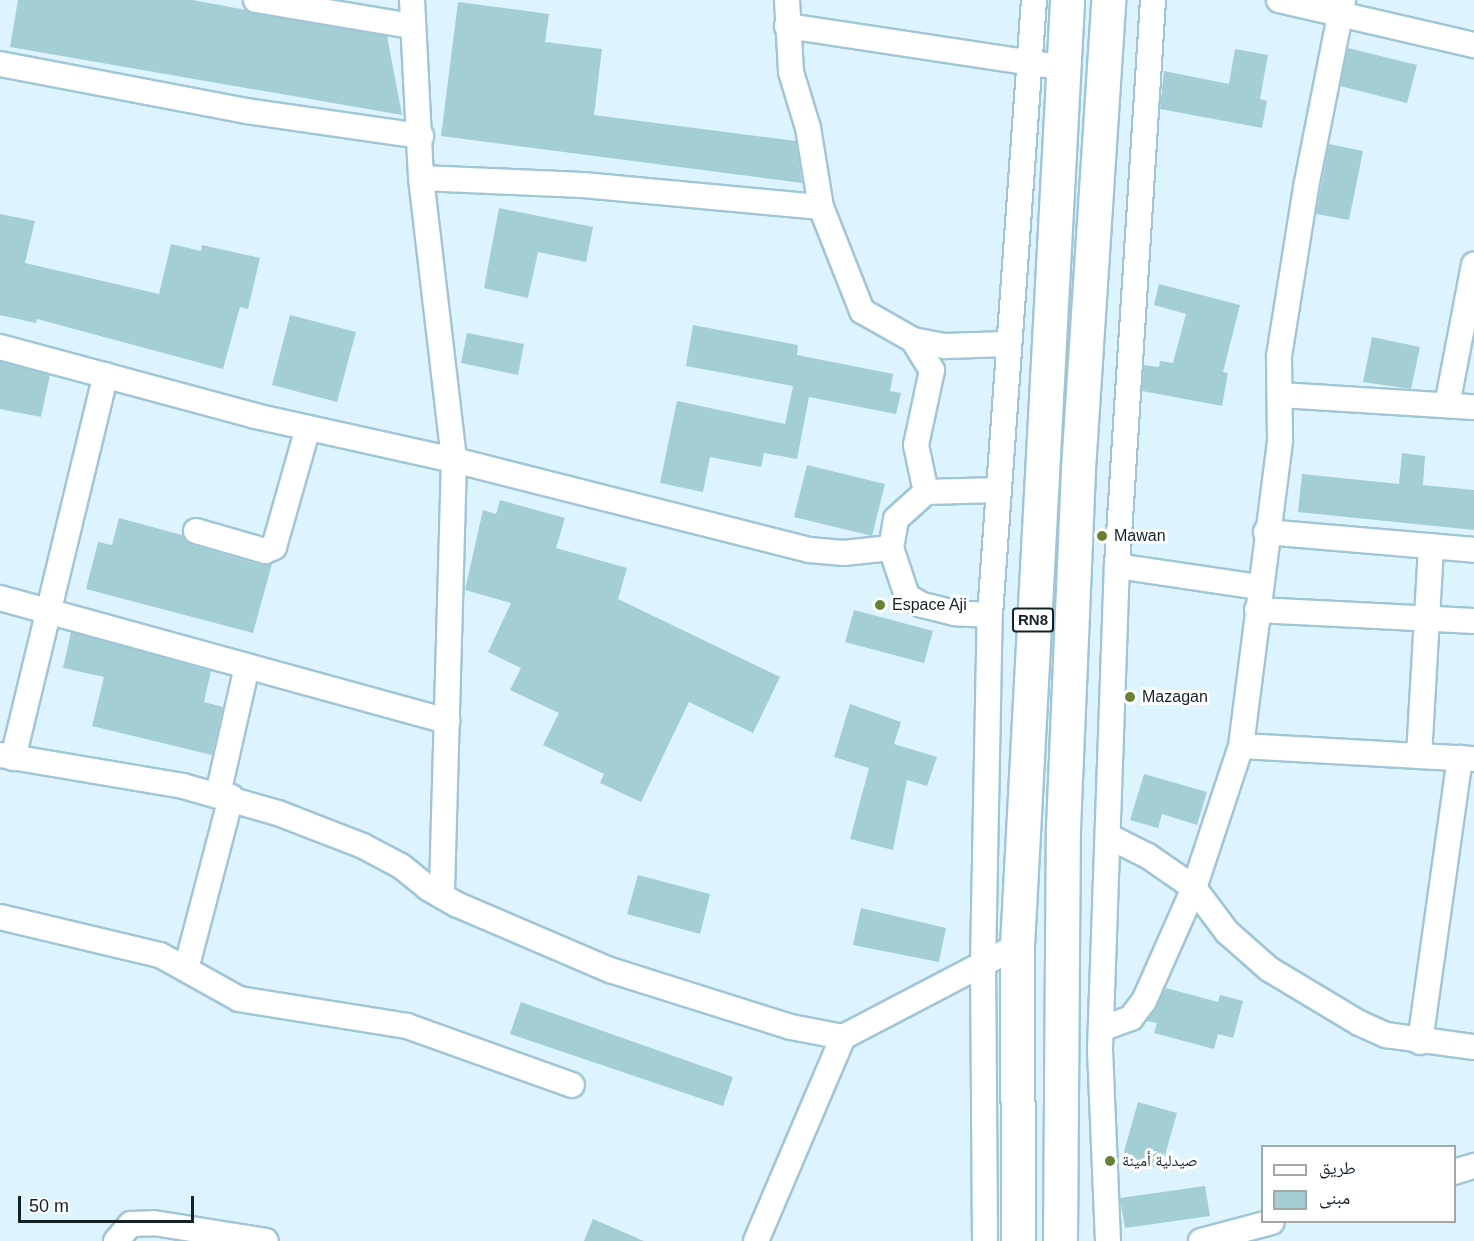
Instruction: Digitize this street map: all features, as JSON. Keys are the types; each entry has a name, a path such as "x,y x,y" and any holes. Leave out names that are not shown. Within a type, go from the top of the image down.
{"highway":[{"name":"RN8","path":"1018,1241 1017,946 1067,0"},
{"name":"RN8","path":"1060,1241 1058,1055 1064,793 1078,469 1108,0"}],"street":[{"path":"256,0 412,26"},
{"path":"412,0 421,136 421,178 454,460 442,896"},
{"path":"787,0 791,72 808,128 821,207 862,311 914,340 945,346 1008,344"},
{"path":"985,1241 983,964 990,615 1008,344 1032,63 1034,0"},
{"path":"1108,1241 1101,1029 1117,566 1153,0"},
{"path":"1279,0 1342,7 1474,45"},
{"path":"1101,1029 1131,1018 1144,1001 1194,888 1241,746 1266,532 1280,440 1279,356 1306,187 1342,7"},
{"path":"787,26 1065,68"},
{"path":"0,64 247,111 421,136"},
{"path":"421,178 583,185 821,207"},
{"path":"1447,405 1474,265"},
{"path":"914,340 932,370 916,445 926,492"},
{"path":"0,346 308,428 454,460 809,550 844,553 891,548"},
{"path":"106,375 50,610 7,756 224,796 363,846 401,866 442,896 610,970 791,1027 843,1037 1017,946"},
{"path":"1281,395 1474,407"},
{"path":"196,531 265,551 274,547 308,428"},
{"path":"990,615 956,613 922,605 907,596 891,548 896,519 926,492 998,490"},
{"path":"1266,532 1474,550"},
{"path":"1419,756 1431,546"},
{"path":"1117,566 1258,599 1474,621"},
{"path":"0,598 447,721"},
{"path":"186,969 224,796 247,666"},
{"path":"1241,746 1467,758 1420,1042"},
{"path":"1108,836 1149,856 1194,888 1227,932 1269,969 1359,1023 1386,1035 1420,1042 1474,1047"},
{"path":"0,917 160,955 186,969 210,986 239,999 407,1026 572,1084"},
{"path":"756,1241 843,1037"},
{"path":"1456,1172 1474,1166"},
{"path":"116,1241 131,1224 154,1223 238,1239 266,1241"},
{"path":"1201,1241 1265,1223"}],"building":[{"path":"18,0 192,0 387,36 402,115 10,47"},
{"path":"458,2 549,14 545,42 602,49 594,115 796,141 802,183 441,136"},
{"path":"1348,48 1417,65 1407,103 1340,86"},
{"path":"1235,49 1268,55 1260,99 1267,101 1262,128 1160,109 1164,71 1229,84"},
{"path":"1329,144 1363,151 1349,220 1316,214"},
{"path":"499,208 593,227 586,262 538,252 528,298 484,288"},
{"path":"0,214 35,221 25,263 159,294 171,244 201,251 202,245 260,258 248,309 240,307 223,369 37,319 36,323 0,315"},
{"path":"1159,284 1240,305 1223,372 1228,373 1222,406 1142,391 1144,365 1159,367 1160,361 1173,363 1186,314 1154,305"},
{"path":"290,315 356,332 337,402 272,385"},
{"path":"693,325 798,345 797,355 893,374 890,391 901,393 896,414 809,397 797,459 764,453 761,467 710,457 703,492 660,483 677,401 785,424 793,386 686,366"},
{"path":"467,333 524,344 518,375 461,363"},
{"path":"1372,337 1420,347 1411,389 1363,382"},
{"path":"0,362 50,375 41,417 0,409"},
{"path":"1402,453 1425,456 1423,485 1474,490 1474,530 1298,512 1302,474 1399,484"},
{"path":"807,465 885,484 872,536 794,517"},
{"path":"500,500 565,518 556,548 627,568 618,599 780,677 753,733 689,702 641,802 600,783 604,774 543,745 559,713 510,690 521,668 488,652 511,603 465,590 483,510 496,514"},
{"path":"119,518 182,535 192,545 261,565 272,564 253,633 86,589 98,542 112,545"},
{"path":"854,610 933,631 924,663 845,642"},
{"path":"71,632 211,671 204,702 223,707 212,755 92,726 104,677 63,668"},
{"path":"850,704 901,722 894,744 937,757 927,786 907,780 893,850 850,839 869,768 834,757"},
{"path":"1144,774 1207,792 1197,825 1162,814 1158,828 1130,820"},
{"path":"638,875 710,894 700,934 627,914"},
{"path":"861,908 946,928 939,962 853,945"},
{"path":"1166,988 1218,1002 1220,995 1243,1001 1233,1038 1218,1034 1214,1049 1154,1033 1157,1023 1147,1021"},
{"path":"521,1002 733,1077 723,1106 510,1034"},
{"path":"1138,1102 1177,1113 1161,1169 1122,1159"},
{"path":"1205,1186 1210,1216 1125,1228 1120,1198"},
{"path":"593,1219 644,1241 584,1241"}],"place":[{"name":"Mawan","path":"1102,536"},
{"name":"Espace Aji","path":"880,605"},
{"name":"Mazagan","path":"1130,697"},
{"name":"صيدلية أمينة","path":"1110,1161"}]}
